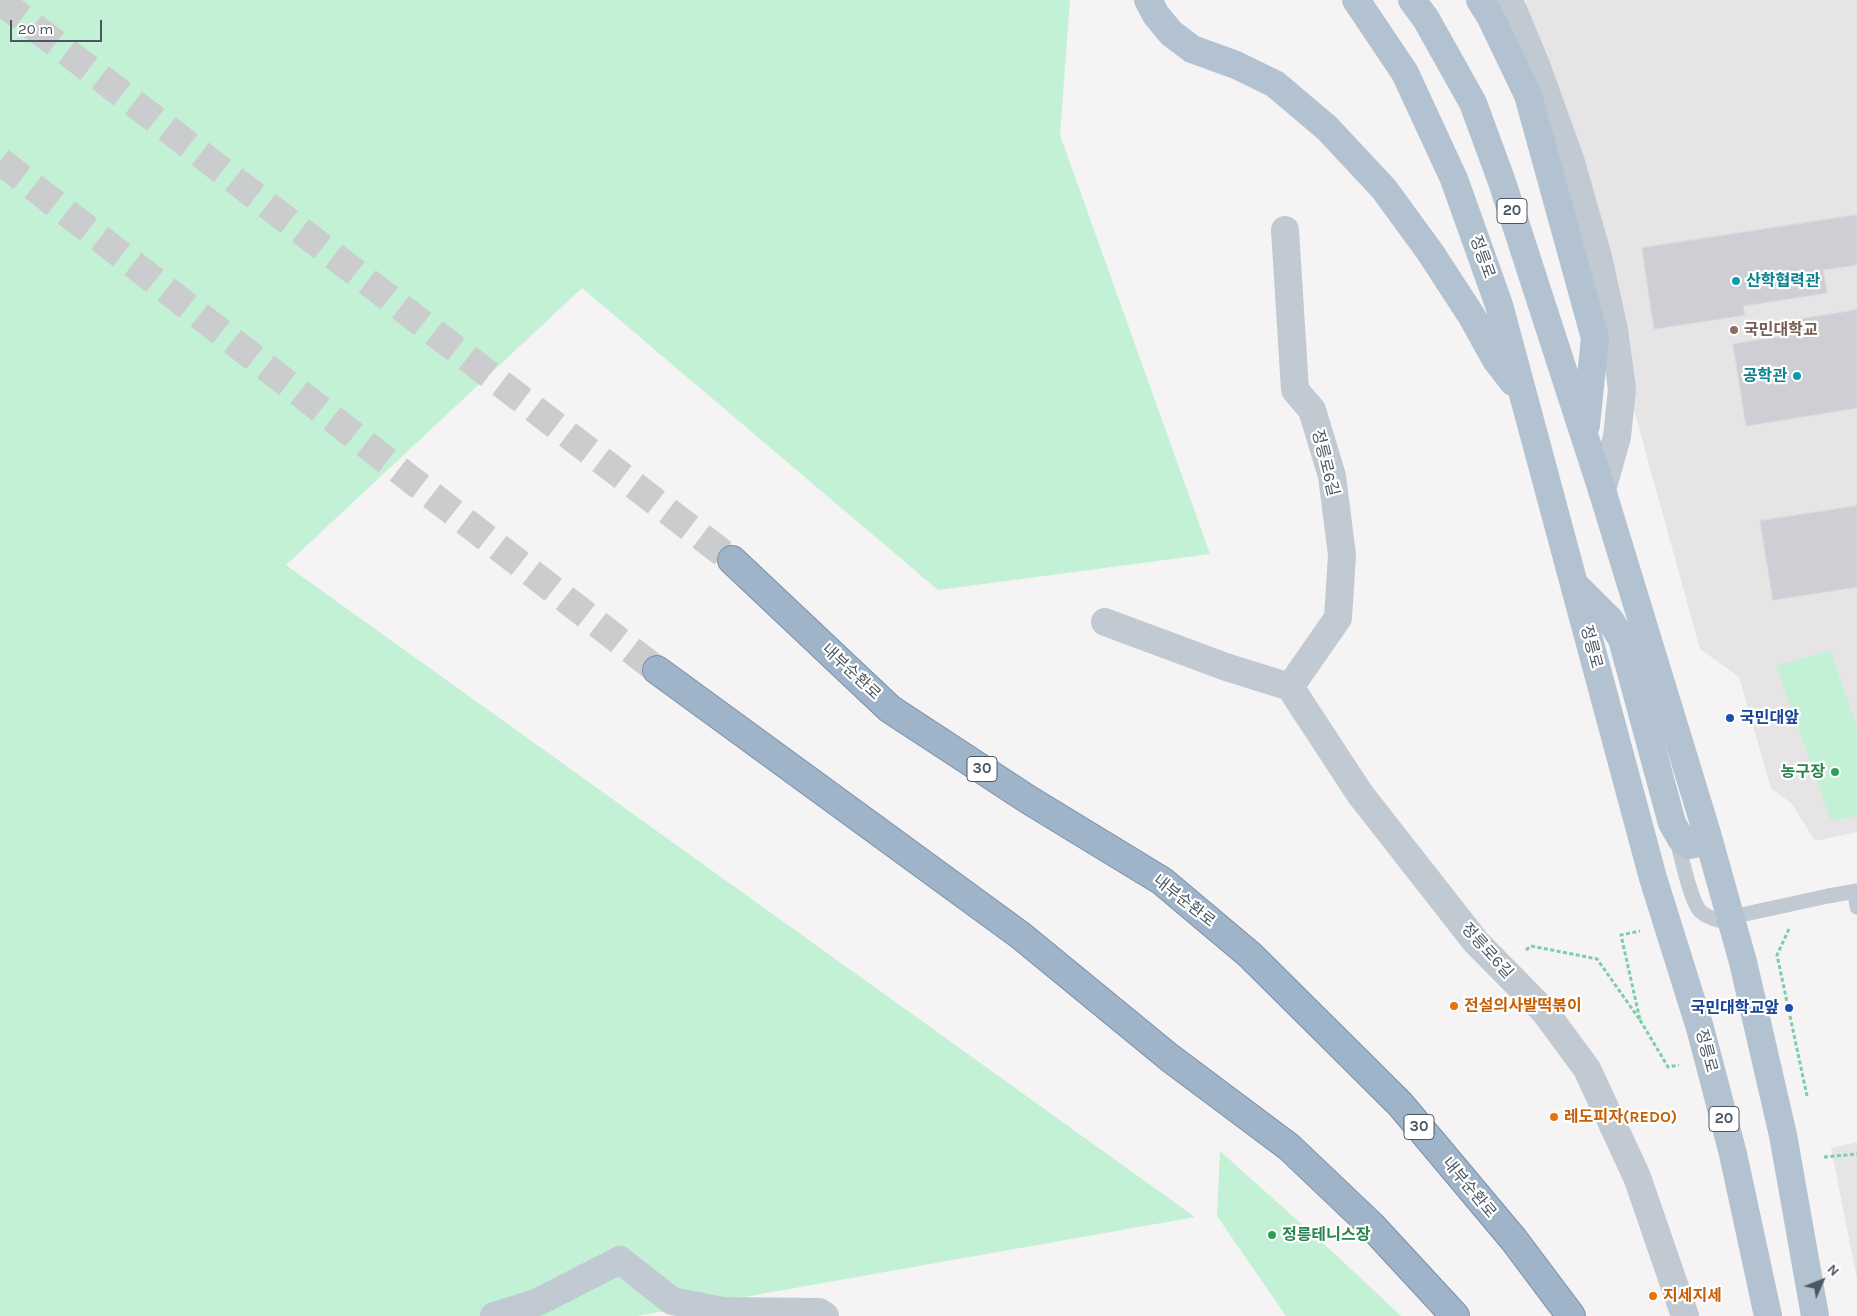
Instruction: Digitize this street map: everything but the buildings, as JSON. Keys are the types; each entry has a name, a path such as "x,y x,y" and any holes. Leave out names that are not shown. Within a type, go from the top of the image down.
{"highway":[{"name":"내부순환로","path":"732,560 890,709 1029,800 1162,881 1250,954 1400,1104 1514,1240 1570,1316"},
{"path":"657,670 1020,935 1170,1058 1289,1147 1371,1225 1455,1316"}],"main road":[{"path":"1148,0 1156,15 1171,33 1192,49 1236,65 1275,84 1327,128 1384,189 1451,283 1471,314 1496,360 1523,395"},
{"name":"정릉로","path":"1356,0 1405,73 1454,179 1499,305 1653,878 1709,1062 1733,1154 1768,1316"},
{"name":"20","path":"1412,0 1426,19 1473,104 1502,182 1602,490 1731,917 1783,1135 1815,1316"},
{"path":"1480,0 1490,16 1528,95 1595,338 1584,434"},
{"path":"1573,583 1610,620 1622,640 1672,823 1681,838 1689,845 1697,844 1702,840 1706,830"}],"street":[{"path":"1509,0 1536,65 1571,162 1598,257 1614,330 1622,389 1617,436 1602,490"},
{"name":"정릉로6길","path":"1285,230 1295,390 1312,410 1332,476 1342,555 1338,618 1290,687 1360,794 1476,942 1545,1012 1587,1069 1637,1176 1685,1316"},
{"path":"1105,622 1226,667 1290,687"},
{"path":"494,1316 538,1302 620,1260 672,1301 723,1311 819,1312 825,1316"}],"lane":[{"path":"1672,823 1693,898 1700,911 1710,918 1718,920 1828,896 1856,897"}],"path":[{"path":"1640,1020 1621,935 1668,926"},
{"path":"1789,929 1778,955 1807,1096"},
{"path":"1502,968 1531,946 1597,959 1640,1020 1668,1067 1709,1062"},
{"path":"1824,1157 1857,1154"}],"shaded area":[{"name":"국민대학교","path":"1527,0 1857,0 1857,832 1815,841 1792,804 1771,788 1739,677 1700,649 1524,12"},
{"path":"1857,1142 1857,1279 1831,1148"}],"green space":[{"path":"0,0 1070,0 1060,135 1210,554 938,590 582,288 286,565 1195,1217 637,1316 0,1316"},
{"name":"농구장","path":"1830,650 1857,728 1857,816 1831,821 1776,666"},
{"name":"정릉테니스장","path":"1220,1151 1401,1316 1286,1316 1217,1216"}],"tunnel":[{"path":"0,1 732,560"},
{"path":"0,161 657,670"}],"place":[{"name":"산학협력관","path":"1736,281"},
{"name":"국민대학교","path":"1734,330"},
{"name":"공학관","path":"1797,376"},
{"name":"국민대앞","path":"1730,718"},
{"name":"농구장","path":"1835,772"},
{"name":"전설의사발떡볶이","path":"1454,1006"},
{"name":"국민대학교앞","path":"1789,1008"},
{"name":"레도피자(REDO)","path":"1554,1117"},
{"name":"정릉테니스장","path":"1272,1235"},
{"name":"지세지세","path":"1653,1296"}]}
